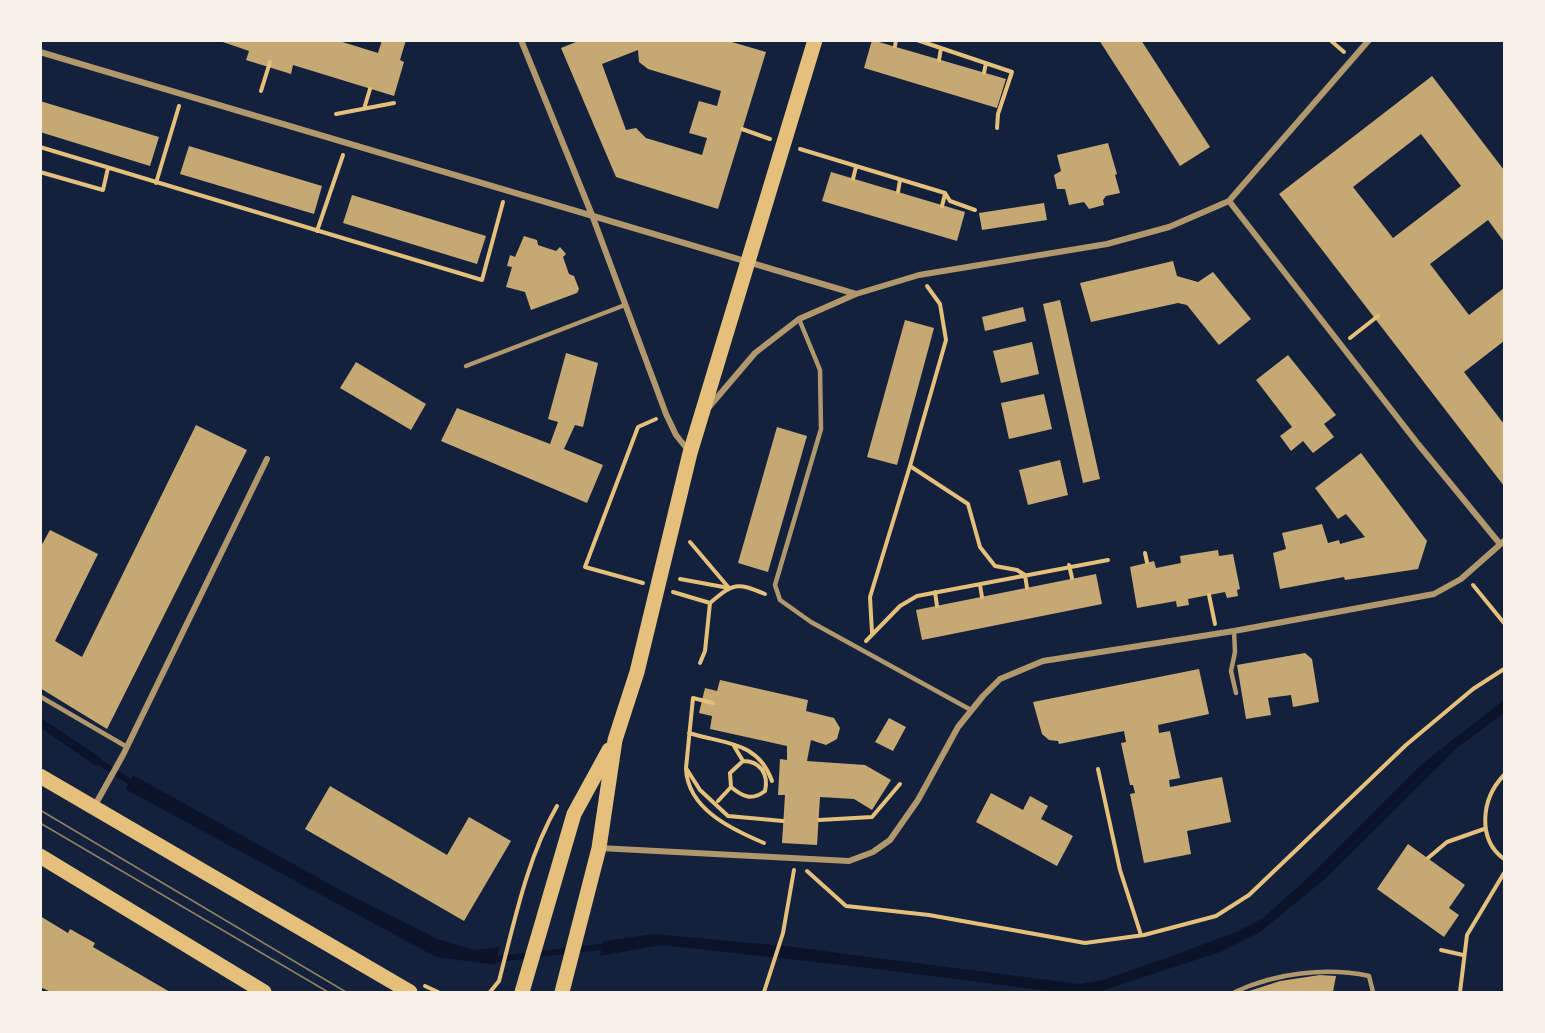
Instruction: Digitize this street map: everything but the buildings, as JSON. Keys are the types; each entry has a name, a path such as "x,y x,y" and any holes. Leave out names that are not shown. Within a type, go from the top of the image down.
{"main road":[{"path":"562,993 599,848 615,740 638,672 690,453 815,40"},
{"path":"522,993 574,814 615,740"},
{"path":"40,776 410,993"},
{"path":"40,856 264,993"}],"street":[{"path":"521,40 592,215 666,414 676,435 690,453"},
{"path":"701,417 755,353 799,320 856,294 919,276 1107,244 1169,227 1229,201 1369,40"},
{"path":"40,52 856,294"},
{"path":"599,848 796,861 849,861 873,852 890,840 918,800 971,710 1000,679 1043,661 1234,631 1434,594 1465,575 1502,543 1341,345 1229,201"},
{"path":"93,808 127,747 267,459"}],"lane":[{"path":"466,366 625,305"},
{"path":"799,320 820,370 821,429 775,585 780,600 811,621 971,710"},
{"path":"1234,631 1236,652 1231,671 1236,693"},
{"path":"41,697 127,747"},
{"path":"1235,993 1290,976 1333,972 1369,976 1373,993"}],"path":[{"path":"894,46 896,40"},
{"path":"917,40 1012,72 998,114 997,128"},
{"path":"939,60 941,48"},
{"path":"261,91 270,62"},
{"path":"984,73 986,63"},
{"path":"364,109 370,89"},
{"path":"156,183 183,94"},
{"path":"336,114 394,103"},
{"path":"742,129 856,167 945,193 950,201 975,210"},
{"path":"318,231 347,142"},
{"path":"40,147 482,280 507,190"},
{"path":"853,179 856,167"},
{"path":"40,172 103,190 108,168"},
{"path":"898,192 900,180"},
{"path":"942,206 945,193"},
{"path":"919,276 940,304 946,340 870,597 872,633 900,606 917,596 980,585 1069,565 1108,560"},
{"path":"1341,345 1378,316"},
{"path":"585,567 638,426 666,414"},
{"path":"910,466 968,504 980,547 995,566 1017,570 1025,575 1027,588"},
{"path":"690,542 729,588"},
{"path":"1145,553 1147,562"},
{"path":"1069,565 1072,579"},
{"path":"1465,575 1504,623"},
{"path":"680,579 729,588"},
{"path":"699,663 705,651 710,603 729,588 740,584 780,600"},
{"path":"980,585 982,597"},
{"path":"935,592 937,606"},
{"path":"1209,595 1216,634"},
{"path":"796,861 846,906 929,915 1085,943 1141,935 1216,916 1249,894 1406,745 1473,689 1504,669"},
{"path":"712,703 693,698 686,768 687,783 693,796 727,828 758,840"},
{"path":"689,733 749,749 764,760 770,781 765,790 750,798 742,796 731,787 730,773 743,761"},
{"path":"734,745 743,761 758,765 770,781"},
{"path":"686,768 700,790 728,816 783,821"},
{"path":"1098,769 1120,870 1141,935"},
{"path":"1504,775 1488,802 1484,829 1493,851 1504,860"},
{"path":"770,781 778,780"},
{"path":"819,820 872,817 900,783"},
{"path":"718,801 731,787"},
{"path":"1428,858 1447,842 1484,829"},
{"path":"764,992 783,933 796,861"},
{"path":"1460,993 1467,935 1504,873"},
{"path":"490,993 501,973 529,874"},
{"path":"1441,950 1463,955"}],"water":[{"path":"1504,700 1504,713 1458,747 1325,879 1260,932 1220,952 1098,992 1056,992 662,945 600,956 603,941 654,934 785,946 1079,984 1103,980 1236,932 1263,918 1313,873 1423,763"},
{"path":"41,718 101,758 96,766 41,728"},
{"path":"133,775 344,892 438,939 473,950 499,947 496,965 436,957 125,789"}],"waterway":[{"path":"93,758 135,785"},
{"path":"490,960 608,946"}],"tram line":[{"path":"40,810 346,992"},
{"path":"40,823 328,992"}]}
